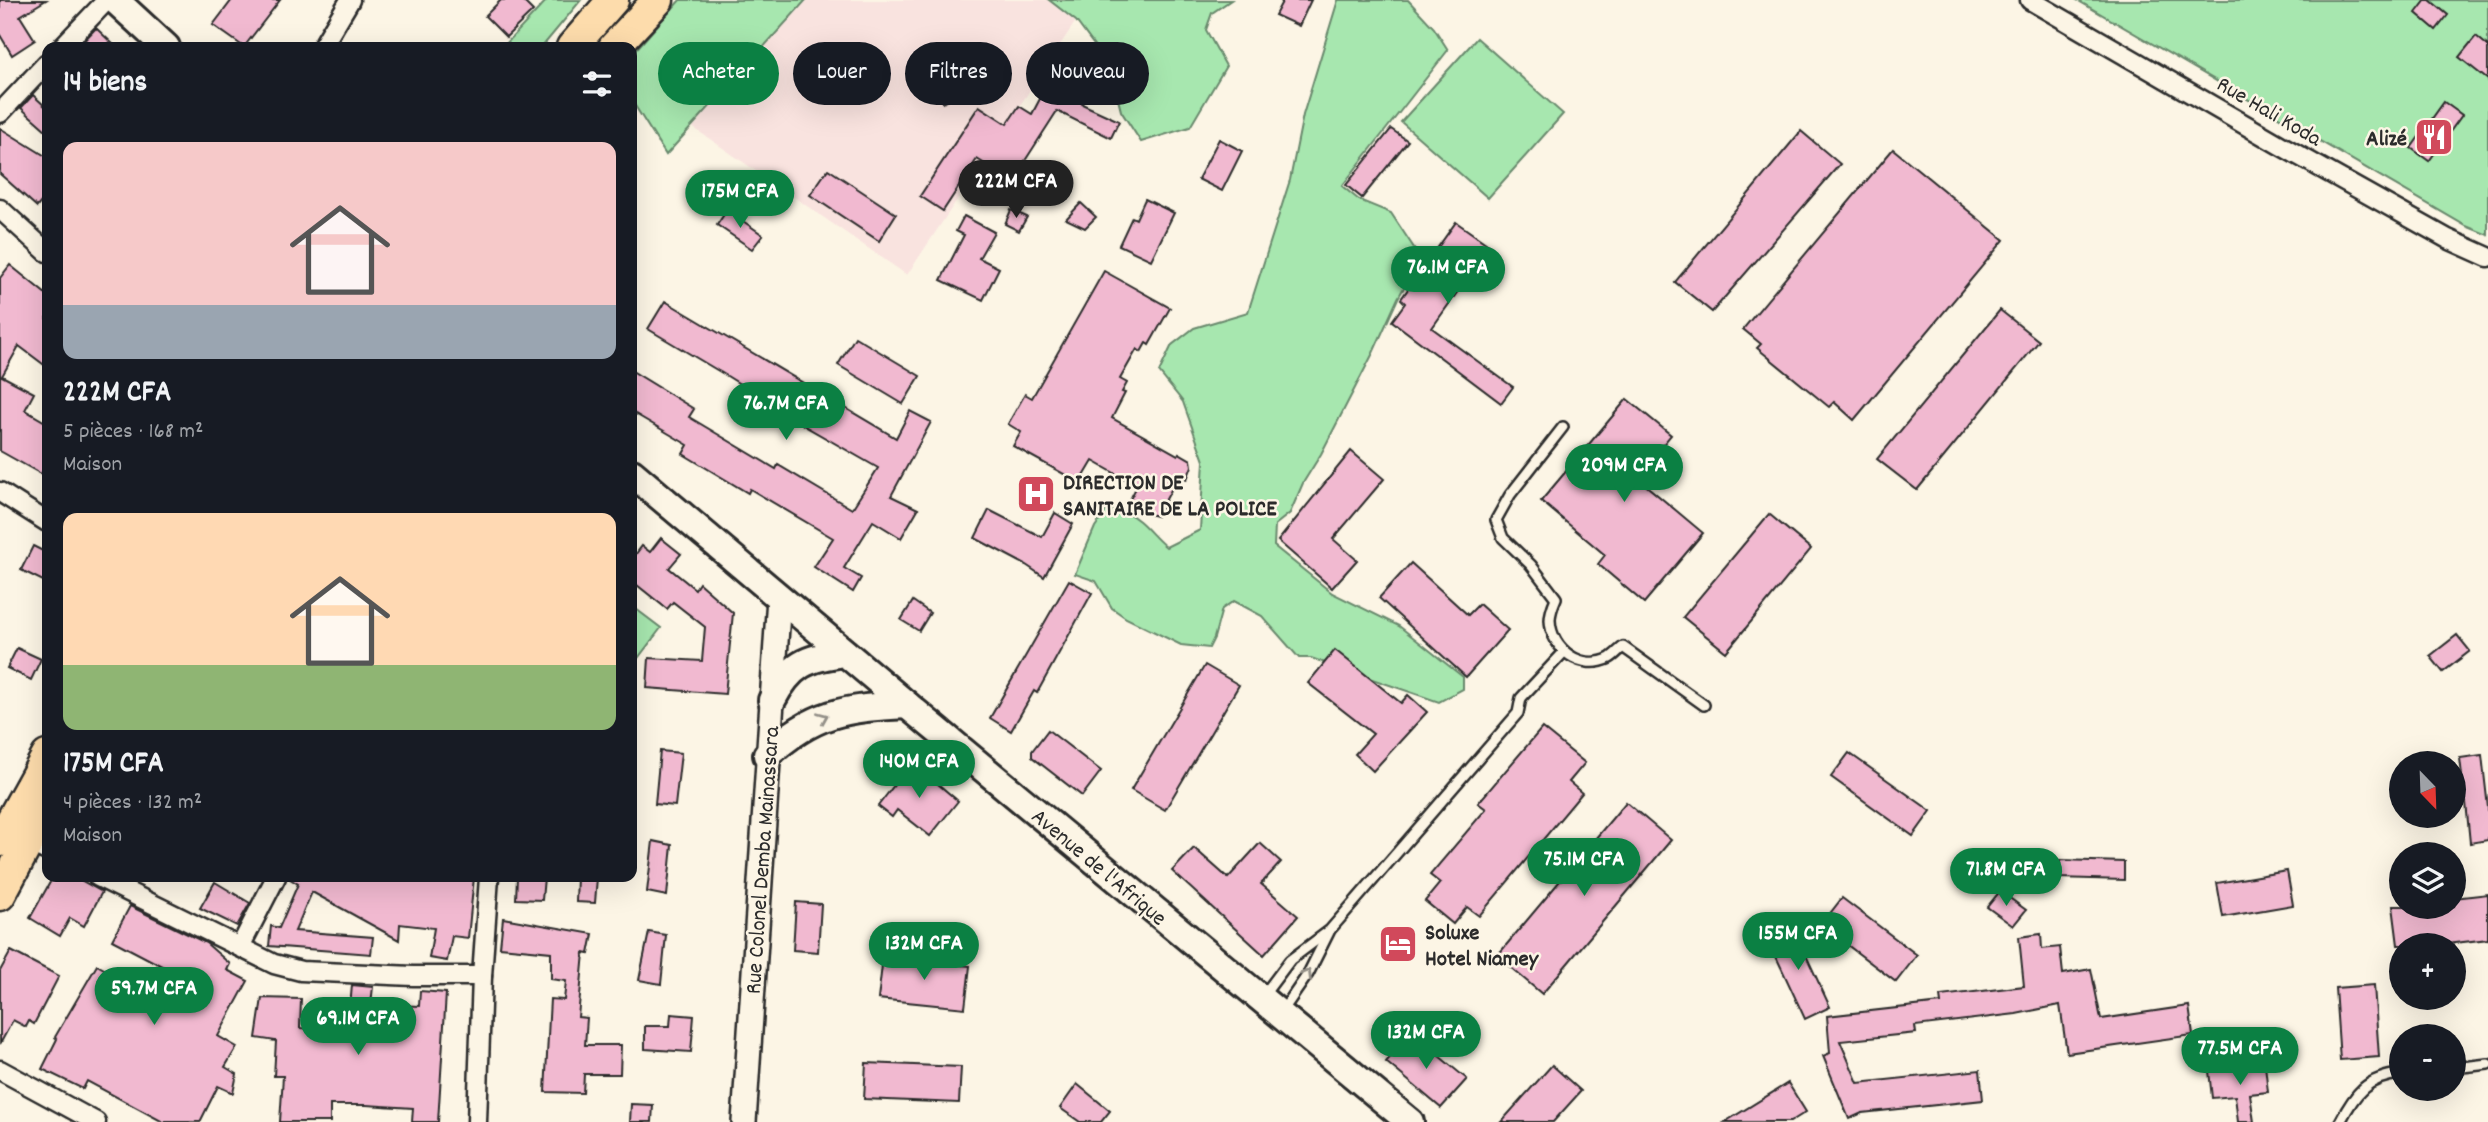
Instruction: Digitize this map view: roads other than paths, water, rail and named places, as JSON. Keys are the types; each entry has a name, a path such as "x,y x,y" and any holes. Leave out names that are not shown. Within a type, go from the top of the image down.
{"highway":[{"path":"576,42 613,0"},
{"path":"619,42 658,0"},
{"path":"0,895 21,841 42,772"},
{"path":"21,841 42,814"}],"main road":[{"path":"114,0 160,42"},
{"name":"Avenue de l'Afrique","path":"637,477 1410,1122"},
{"path":"772,700 787,676 808,659 845,653"},
{"path":"767,755 800,728 827,715 849,709 907,705"}],"street":[{"path":"67,42 107,0"},
{"path":"325,42 350,0"},
{"name":"Rue Hali Koda","path":"2030,0 2280,145 2448,239 2488,257"},
{"path":"0,113 42,68"},
{"path":"0,209 42,247"},
{"path":"0,492 42,519"},
{"name":"Rue Colonel Demba Mainassara","path":"744,1122 779,597"},
{"path":"108,882 274,964 301,971 482,976"},
{"path":"240,947 273,882"},
{"path":"477,1122 489,882"},
{"path":"0,1070 96,1122"}],"lane":[{"path":"1563,427 1510,495 1496,520 1503,538 1531,565 1556,598 1549,617 1552,636 1564,652 1578,660 1594,662 1610,657 1623,647 1704,705"},
{"path":"1270,1007 1290,960 1330,930 1518,713 1521,698 1564,652"},
{"path":"1270,1007 1308,974 1330,930"},
{"path":"2466,1067 2488,1064"},
{"path":"2340,1122 2353,1099 2369,1082 2389,1077"}],"place":[{"name":"Alizé","path":"2434,137"},
{"name":"DIRECTION DE SANITAIRE DE LA POLICE","path":"1036,494"},
{"name":"Soluxe Hotel Niamey","path":"1398,944"}]}
